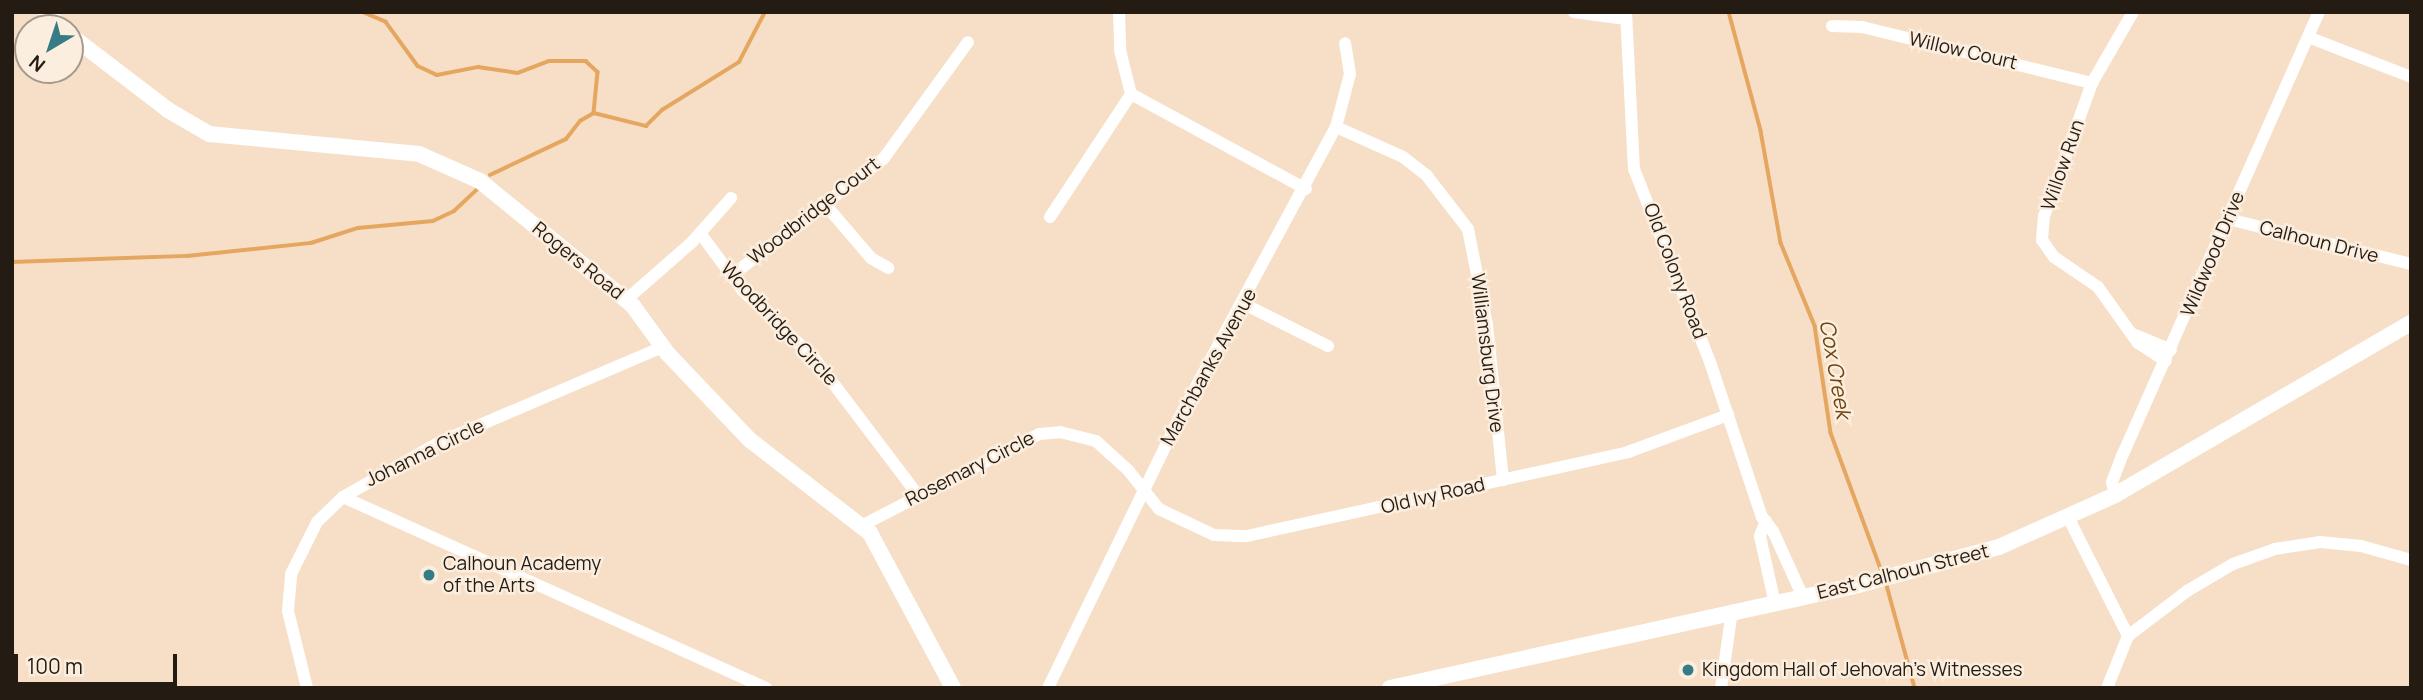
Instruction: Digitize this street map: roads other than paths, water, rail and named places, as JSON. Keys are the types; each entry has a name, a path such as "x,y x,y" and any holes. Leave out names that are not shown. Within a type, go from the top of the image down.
{"street":[{"path":"1119,12 1120,50 1131,94 1306,189"},
{"path":"1574,12 1626,16"},
{"name":"Willow Run","path":"2133,12 2092,83 2044,216 2042,240 2054,257 2098,287 2133,334 2168,355"},
{"name":"Wildwood Drive","path":"2115,495 2112,482 2319,12"},
{"name":"Old Colony Road","path":"1626,16 1634,169 1766,521 1803,597"},
{"name":"Willow Court","path":"1832,26 1862,27 2092,83"},
{"path":"2308,37 2411,77"},
{"name":"Woodbridge Court","path":"731,276 823,202 854,184 884,158 968,42"},
{"name":"Marchbanks Avenue","path":"1048,688 1143,494 1306,189 1336,127 1350,74 1345,43"},
{"name":"Rogers Road","path":"84,46 167,110 209,134 241,140 366,146 419,154 451,164 480,181 626,300 663,347 750,440 870,533 953,688"},
{"path":"1049,217 1131,94"},
{"name":"Williamsburg Drive","path":"1336,127 1402,157 1427,176 1468,229 1487,325 1503,480"},
{"path":"626,300 700,233 731,198"},
{"path":"823,202 871,258 888,268"},
{"name":"Calhoun Drive","path":"2228,219 2411,264"},
{"name":"Woodbridge Circle","path":"700,233 731,276 814,358 918,495"},
{"path":"1244,304 1328,346"},
{"name":"East Calhoun Street","path":"1390,688 1732,611 1775,604 1899,575 1999,547 2115,495 2411,323"},
{"name":"Johanna Circle","path":"307,688 288,611 291,574 317,522 343,497 440,442 663,347"},
{"name":"Old Ivy Road","path":"1143,494 1159,509 1191,526 1214,535 1247,536 1628,452 1728,415"},
{"name":"Rosemary Circle","path":"861,526 1039,433 1060,432 1096,441 1113,453 1143,494"},
{"path":"343,497 766,688"},
{"path":"2068,517 2128,636"},
{"name":"Old Colony Road","path":"1766,521 1760,536 1775,604"},
{"path":"2107,688 2128,636 2187,591 2233,564 2275,549 2320,542 2361,546 2411,559"},
{"path":"1721,688 1732,611"}],"waterway":[{"path":"363,12 386,22 418,66 437,75 478,67 518,73 549,61 586,61 598,72 594,113"},
{"path":"490,175 566,139 580,121 594,113 646,126 662,110 739,62 765,12"},
{"name":"Cox Creek","path":"1729,12 1761,131 1781,243 1815,326 1831,433 1883,574"},
{"path":"12,262 187,256 311,243 358,228 433,221 454,211 479,188"},
{"name":"Cox Creek","path":"1886,582 1915,688"}],"place":[{"name":"Calhoun Academy of the Arts","path":"429,575"},
{"name":"Kingdom Hall of Jehovah’s Witnesses","path":"1688,670"}]}
